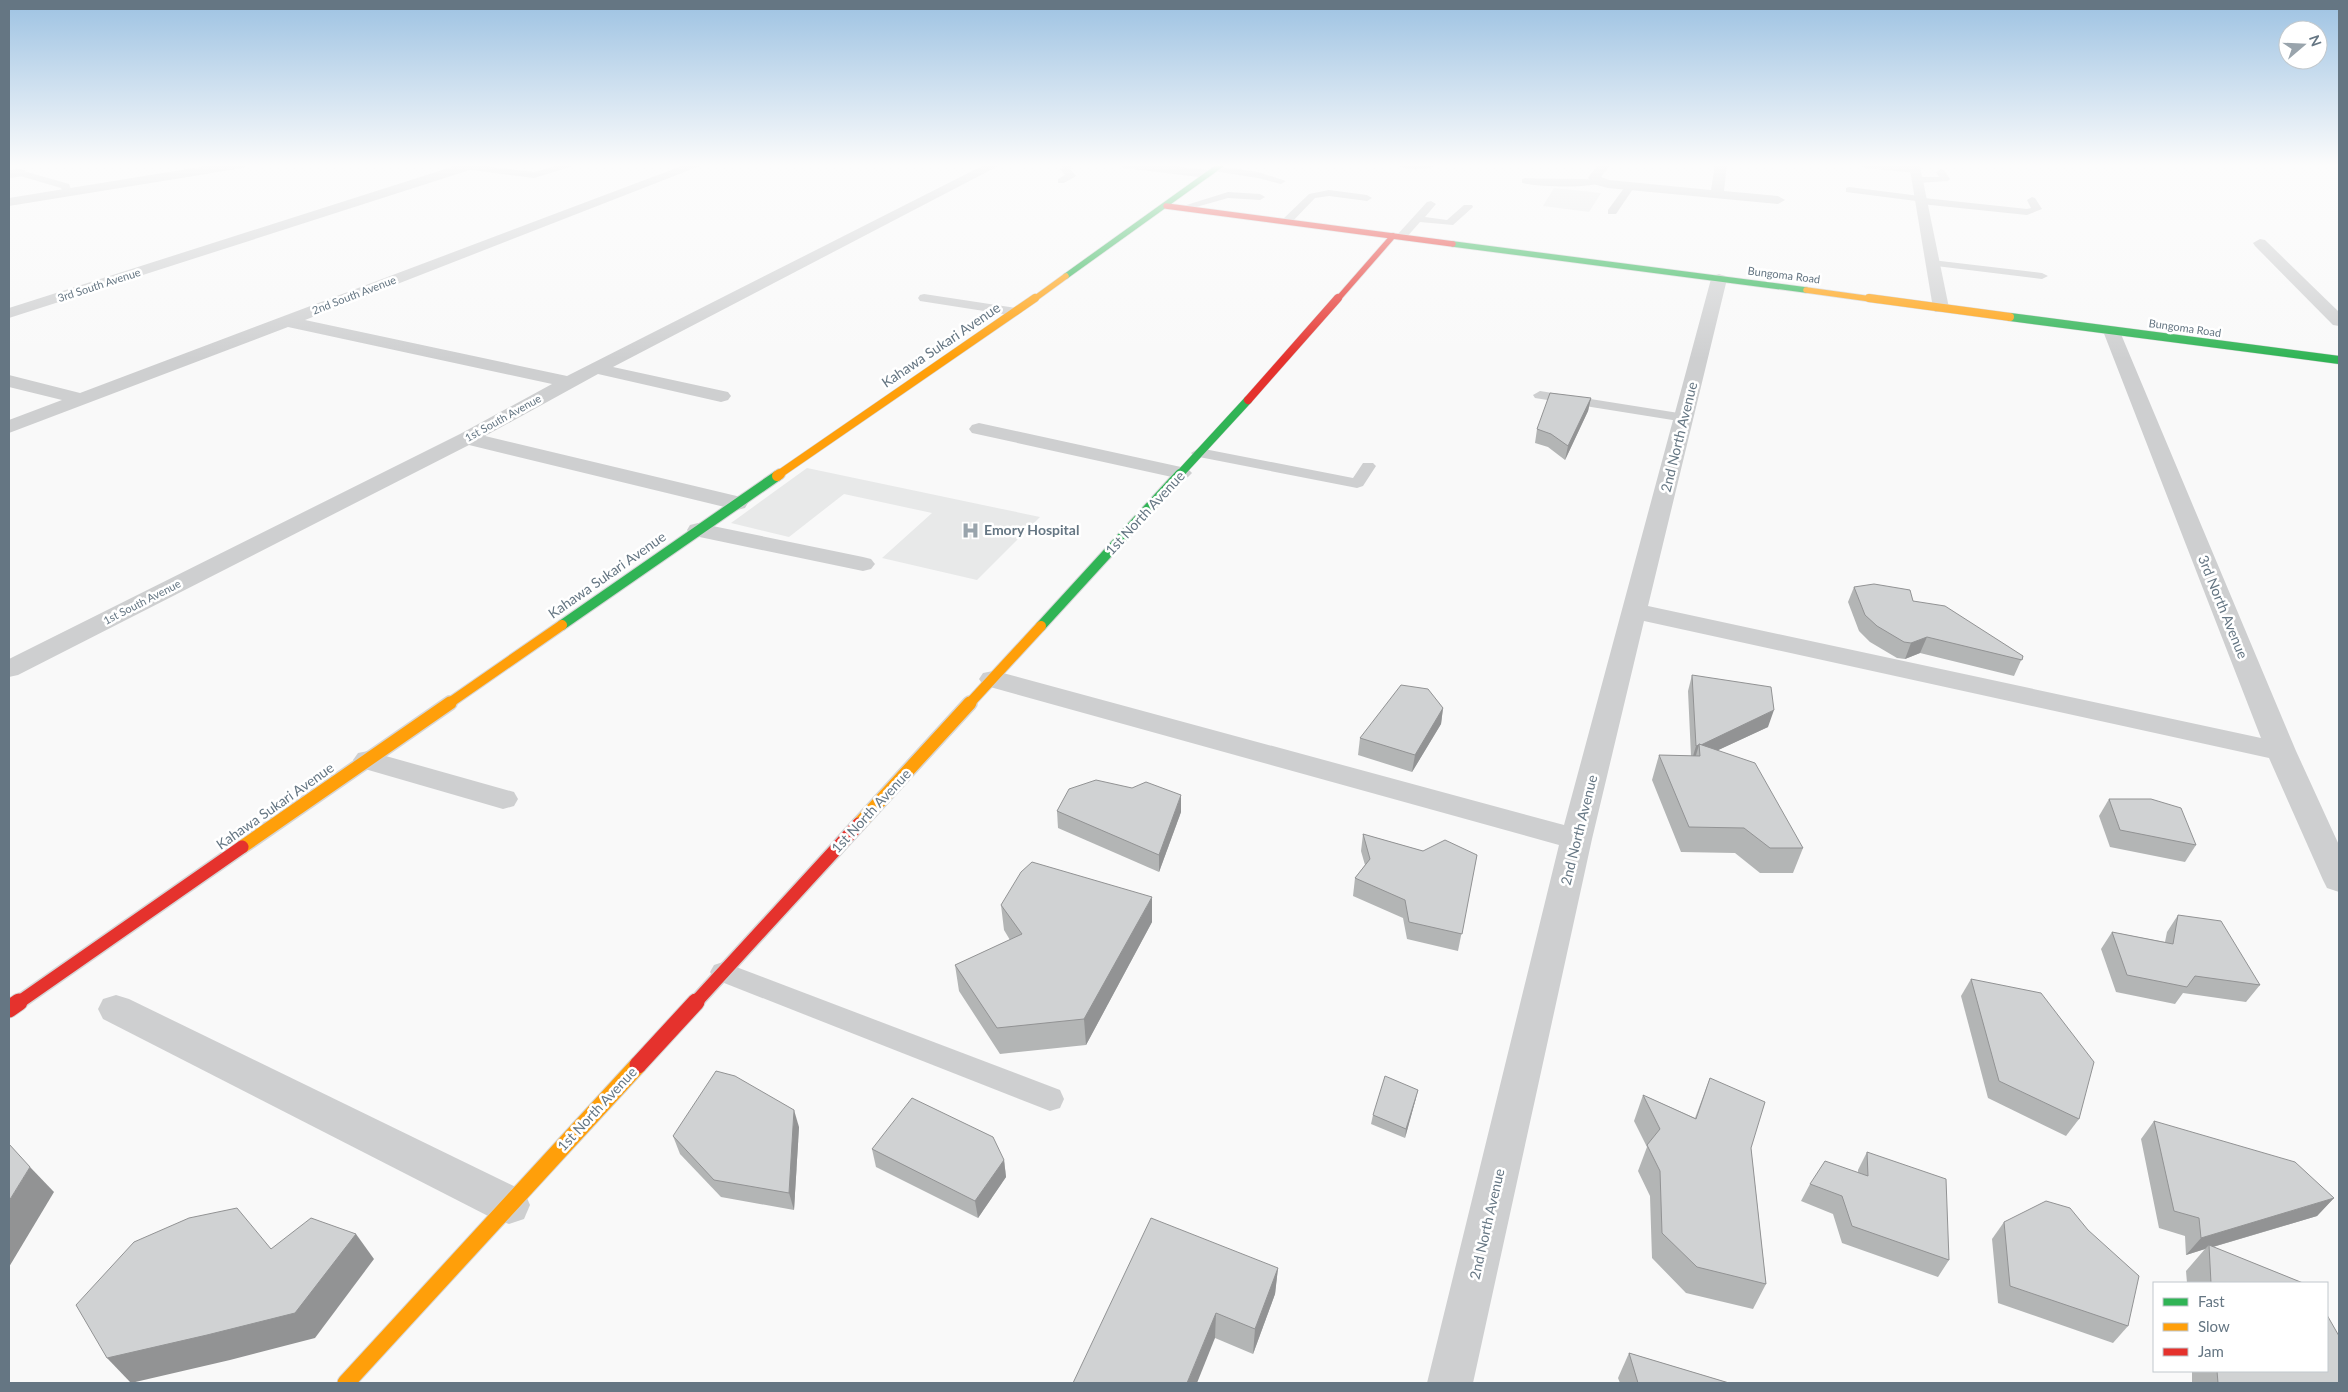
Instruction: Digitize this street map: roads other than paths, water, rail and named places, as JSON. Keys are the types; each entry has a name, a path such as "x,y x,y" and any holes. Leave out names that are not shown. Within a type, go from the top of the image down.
{"street":[{"name":"3rd South Avenue","path":"9,313 273,229"},
{"name":"2nd South Avenue","path":"9,426 527,229"},
{"name":"1st South Avenue","path":"9,669 467,438 595,368 868,229"},
{"name":"Kahawa Sukari Avenue","path":"9,1010 1134,229"},
{"name":"Bungoma Road","path":"1341,229 2339,360"},
{"path":"1926,229 1941,308"},
{"name":"1st North Avenue","path":"346,1383 1397,236"},
{"path":"2260,243 2339,321"},
{"name":"2nd North Avenue","path":"1450,1383 1576,839 1719,279"},
{"path":"285,321 569,382"},
{"name":"3rd North Avenue","path":"2112,330 2280,751 2339,880"},
{"path":"595,368 721,396"},
{"path":"9,382 80,399"},
{"path":"979,429 1181,473"},
{"path":"467,438 737,503"},
{"path":"698,530 863,564"},
{"path":"1635,611 2280,751"},
{"path":"993,678 1576,839"},
{"path":"368,760 503,800"},
{"path":"116,1009 509,1205"}],"lane":[{"path":"1397,236 1405,229"},
{"path":"1932,263 2042,276"},
{"path":"924,298 1016,312"},
{"path":"1540,395 1684,418"},
{"path":"1199,454 1357,483 1368,466"},
{"path":"723,972 1050,1100"}],"place":[{"name":"Emory Hospital","path":"970,530"}]}
